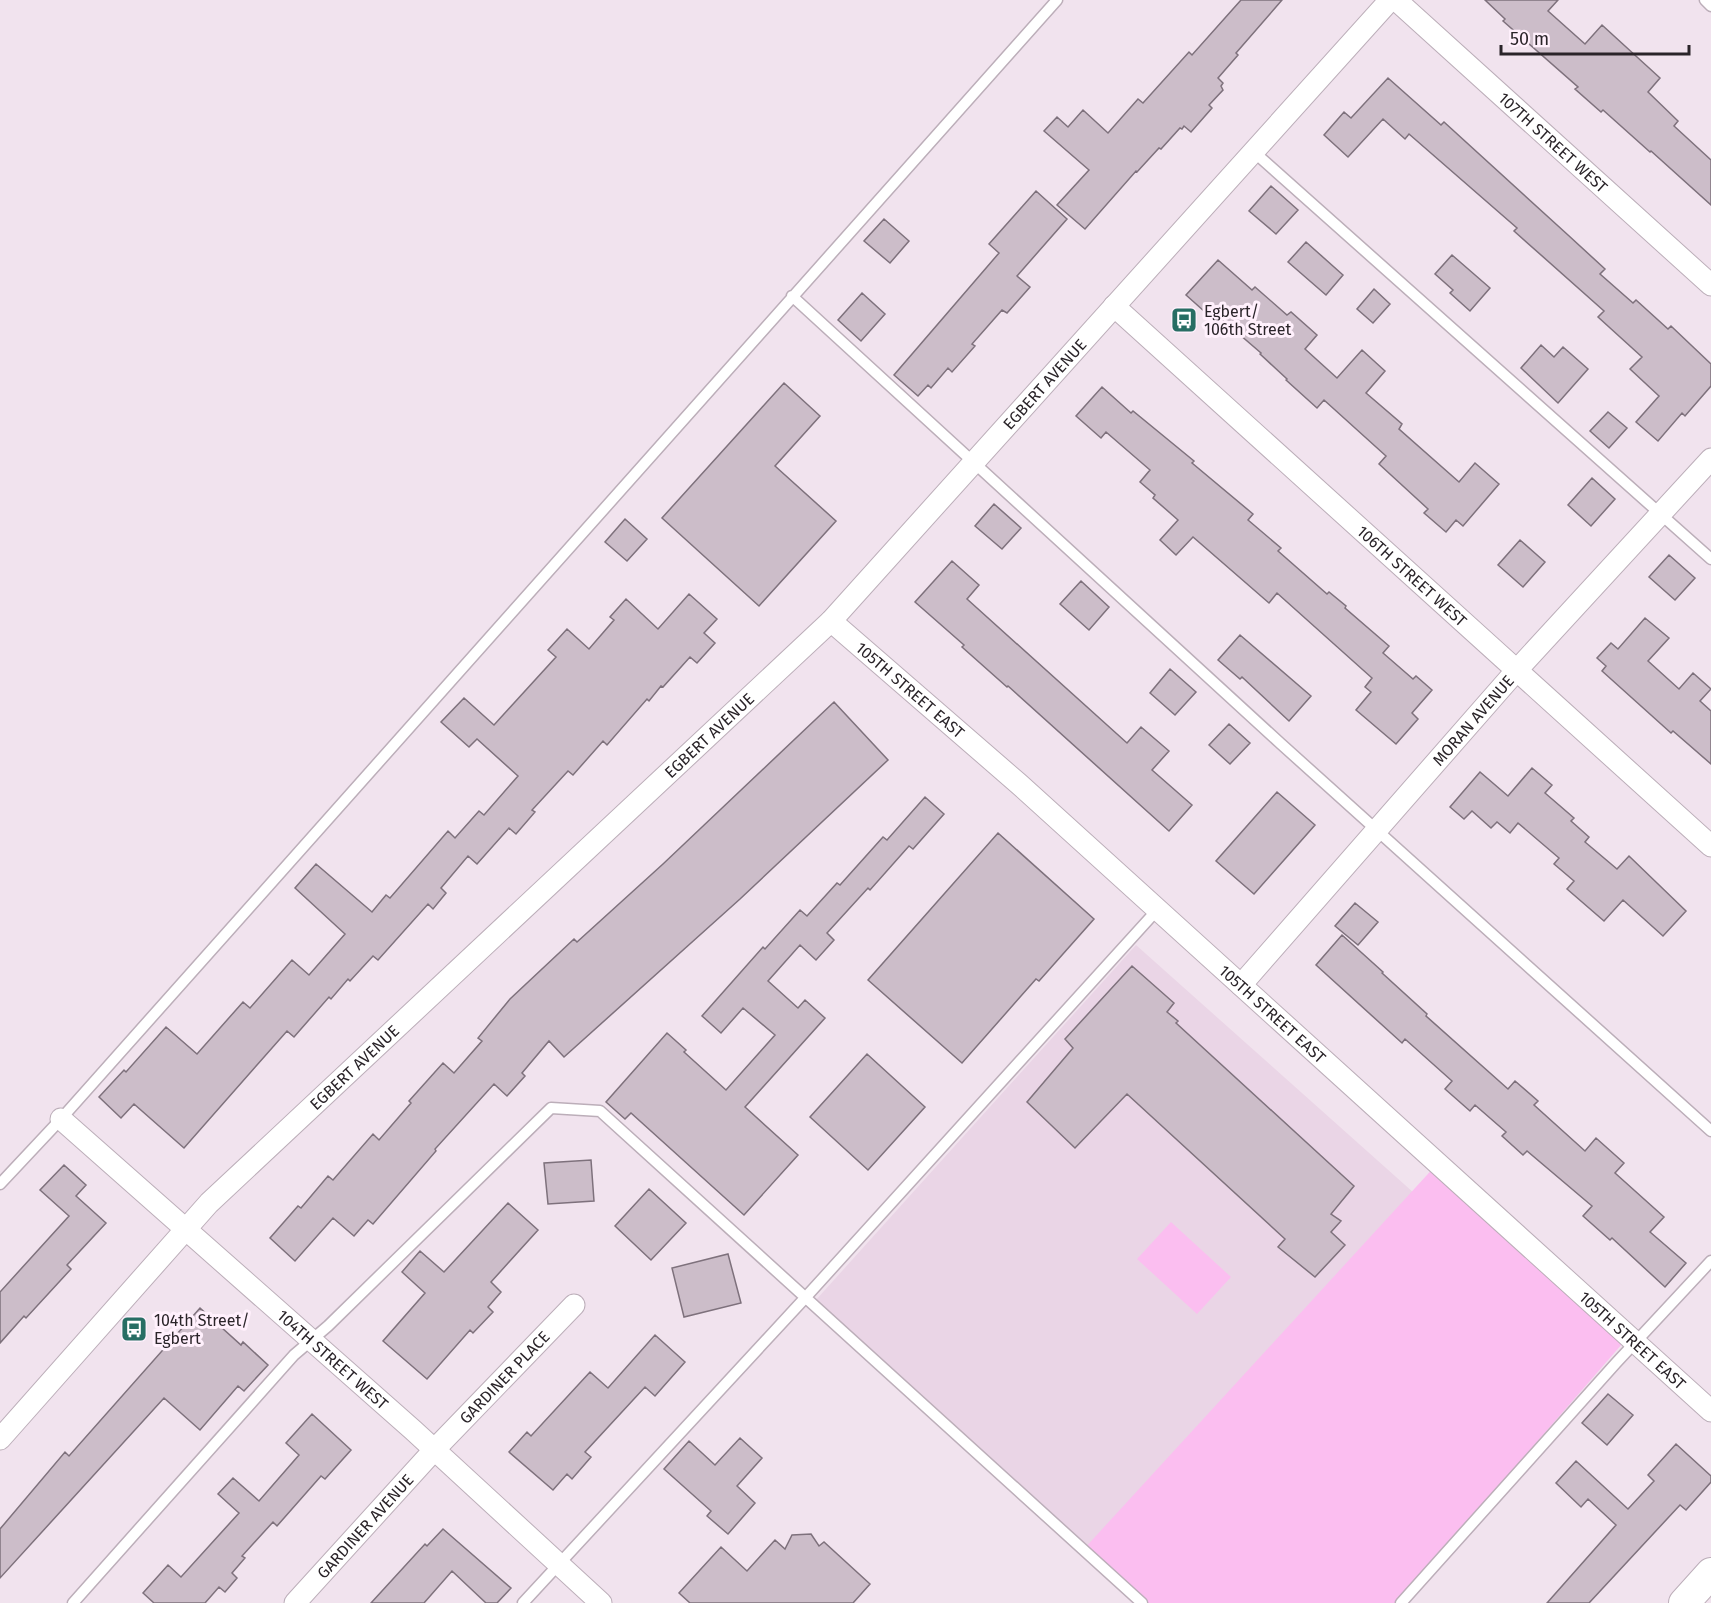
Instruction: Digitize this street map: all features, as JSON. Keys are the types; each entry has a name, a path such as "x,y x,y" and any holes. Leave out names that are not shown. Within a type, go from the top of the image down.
{"main road":[{"path":"1684,1603 1711,1573"}],"street":[{"name":"EGBERT AVENUE","path":"0,1440 218,1195 831,621 1390,0"},
{"name":"107TH STREET WEST","path":"1396,0 1711,285"},
{"name":"106TH STREET WEST","path":"1114,306 1711,846"},
{"name":"MORAN AVENUE","path":"1241,985 1516,670 1711,459"},
{"name":"105TH STREET EAST","path":"831,621 1019,784 1711,1411"},
{"name":"104TH STREET WEST","path":"60,1119 188,1229 435,1449 601,1603"},
{"name":"GARDINER PLACE","path":"435,1449 574,1305"},
{"name":"GARDINER AVENUE","path":"295,1603 435,1449"}],"lane":[{"path":"0,1184 1057,0"},
{"path":"1705,0 1711,6"},
{"path":"1254,152 1711,559"},
{"path":"792,296 1280,743 1711,1131"},
{"path":"523,1603 805,1298 1158,909"},
{"path":"73,1603 286,1364 328,1326 551,1108 600,1111 1142,1603"},
{"path":"1401,1603 1635,1342 1711,1261"}],"shaded area":[{"path":"1136,945 1414,1193 1091,1550 815,1301"},
{"path":"1438,1163 1629,1336 1397,1603 1142,1603 1083,1550"},
{"path":"1171,1222 1231,1277 1197,1314 1137,1259"}],"building":[{"path":"1241,0 1282,0 1236,53 1238,55 1218,78 1223,83 1221,86 1223,90 1209,105 1212,108 1191,132 1184,126 1180,128 1161,149 1159,148 1085,229 1057,205 1089,170 1044,131 1057,117 1068,127 1083,110 1108,133 1138,99 1143,103 1189,52 1192,55"},
{"path":"1485,0 1558,0 1548,11 1585,44 1602,25 1660,78 1648,92 1678,121 1674,126 1711,160 1711,205 1603,110 1601,112 1575,89 1578,87 1503,21 1505,19"},
{"path":"1388,78 1441,125 1444,122 1605,269 1600,274 1633,303 1636,300 1668,329 1671,326 1711,364 1711,386 1685,416 1682,413 1658,441 1636,422 1659,396 1630,369 1642,357 1598,317 1604,311 1514,231 1517,228 1409,134 1405,139 1383,119 1348,157 1324,135 1344,112 1351,118"},
{"path":"1271,186 1298,210 1276,234 1249,211"},
{"path":"1036,191 1067,219 1017,276 1030,287 1007,313 1002,310 972,344 975,346 952,372 948,368 931,388 928,385 918,396 894,375 999,253 989,244"},
{"path":"884,219 909,241 890,263 864,241"},
{"path":"1306,242 1343,275 1326,295 1288,262"},
{"path":"1452,255 1490,288 1470,311 1450,293 1453,290 1435,274"},
{"path":"1218,260 1252,290 1255,287 1287,315 1291,312 1317,335 1305,349 1337,378 1362,350 1385,371 1366,393 1402,424 1399,429 1459,482 1475,463 1499,484 1463,526 1456,520 1446,532 1424,513 1428,509 1379,464 1386,456 1324,400 1317,408 1261,353 1218,316 1214,320 1186,295"},
{"path":"1374,289 1390,304 1373,323 1357,309"},
{"path":"862,293 885,314 861,341 838,320"},
{"path":"1541,345 1554,357 1563,347 1588,369 1558,403 1521,368"},
{"path":"784,383 820,416 775,466 836,521 759,606 662,518"},
{"path":"1102,387 1131,413 1133,411 1194,461 1192,463 1253,514 1248,520 1281,548 1278,551 1327,594 1329,592 1346,606 1345,608 1389,646 1383,653 1413,679 1416,676 1432,690 1412,713 1418,719 1396,744 1356,710 1371,692 1365,687 1372,678 1277,593 1269,603 1193,537 1176,555 1160,540 1178,520 1153,498 1155,495 1140,482 1150,470 1106,432 1101,438 1076,416"},
{"path":"1608,412 1627,428 1609,448 1590,431"},
{"path":"1592,478 1615,499 1591,526 1568,505"},
{"path":"994,504 1021,528 1002,549 975,526"},
{"path":"625,519 647,539 627,561 605,542"},
{"path":"1520,540 1545,562 1523,587 1498,565"},
{"path":"1669,555 1695,578 1675,600 1649,577"},
{"path":"952,561 979,585 967,599 1127,743 1141,727 1169,751 1152,770 1192,805 1169,831 962,647 964,645 915,602"},
{"path":"1081,581 1109,607 1089,630 1060,604"},
{"path":"689,594 717,619 704,633 715,643 697,663 690,657 649,701 647,699 607,745 603,741 573,775 568,771 532,810 535,812 516,834 509,828 477,864 468,856 441,888 446,893 433,909 428,904 378,960 373,956 350,981 348,979 331,999 329,997 294,1037 287,1031 184,1148 134,1104 121,1118 99,1097 124,1070 126,1072 166,1027 197,1054 243,1002 250,1008 292,960 309,975 345,934 295,888 316,864 372,912 386,895 390,898 448,831 455,838 479,811 484,815 518,776 477,739 469,747 441,722 464,698 494,725 556,657 548,650 567,629 589,649 614,620 610,617 626,599 658,629"},
{"path":"1645,618 1669,638 1648,661 1679,689 1693,673 1711,689 1700,701 1711,711 1711,764 1673,731 1671,733 1602,671 1606,666 1597,658 1611,643 1618,649"},
{"path":"1240,635 1311,696 1289,721 1242,677 1240,679 1218,660"},
{"path":"1170,669 1196,692 1175,715 1150,693"},
{"path":"834,702 888,760 740,899 564,1057 549,1041 522,1073 525,1076 507,1096 494,1084 435,1149 436,1151 373,1224 368,1220 354,1236 333,1218 295,1261 270,1238 298,1206 301,1208 328,1176 333,1180 373,1134 379,1140 411,1103 409,1101 443,1063 454,1073 482,1041 478,1038 510,999 574,939 577,942 663,864"},
{"path":"1229,724 1250,743 1230,764 1209,745"},
{"path":"1532,768 1552,785 1545,793 1574,818 1571,821 1589,837 1585,842 1617,869 1629,856 1686,911 1663,936 1623,900 1604,921 1567,889 1574,881 1554,864 1559,858 1518,823 1510,833 1497,822 1491,828 1472,811 1464,819 1450,807 1480,772 1508,796"},
{"path":"1277,792 1315,825 1254,894 1216,861"},
{"path":"925,797 944,814 913,849 909,846 827,933 834,940 816,960 800,945 768,981 798,1008 805,1000 825,1018 745,1107 798,1155 744,1215 631,1113 625,1119 606,1102 667,1033 686,1050 684,1052 726,1090 775,1035 743,1008 721,1033 702,1016 763,947 765,949 800,910 807,916 837,883 840,885 883,837 887,840"},
{"path":"998,833 1094,919 1039,981 1036,979 962,1063 868,980"},
{"path":"1355,903 1378,922 1358,945 1335,926"},
{"path":"1342,935 1427,1014 1426,1016 1508,1089 1515,1081 1538,1101 1534,1105 1585,1151 1596,1138 1624,1163 1615,1173 1664,1217 1650,1232 1686,1263 1665,1287 1612,1238 1610,1240 1583,1216 1592,1206 1527,1151 1523,1155 1502,1136 1506,1132 1475,1105 1470,1111 1445,1089 1452,1081 1405,1039 1402,1043 1316,965"},
{"path":"1132,966 1174,1003 1167,1012 1178,1021 1176,1023 1354,1186 1331,1214 1341,1221 1331,1232 1345,1245 1315,1277 1278,1247 1285,1239 1127,1094 1075,1148 1027,1102 1073,1048 1065,1039"},
{"path":"867,1054 925,1107 868,1170 810,1117"},
{"path":"591,1160 594,1201 548,1204 544,1163"},
{"path":"64,1165 86,1185 76,1196 106,1223 67,1265 71,1269 0,1343 0,1292 69,1216 40,1190"},
{"path":"649,1189 686,1223 651,1260 615,1226"},
{"path":"508,1203 538,1230 491,1282 501,1292 488,1307 493,1312 473,1333 470,1330 427,1379 383,1341 425,1293 402,1272 420,1251 444,1272"},
{"path":"728,1254 741,1303 684,1317 672,1268"},
{"path":"200,1308 241,1345 243,1342 268,1365 244,1391 238,1386 200,1430 164,1398 0,1578 0,1529 65,1452 69,1456"},
{"path":"655,1335 685,1362 655,1396 645,1387 585,1452 591,1457 572,1479 567,1474 553,1490 509,1452 527,1432 531,1436 590,1372 608,1388"},
{"path":"1608,1394 1633,1415 1607,1445 1582,1423"},
{"path":"312,1414 351,1450 325,1479 321,1476 277,1526 273,1522 242,1556 245,1558 232,1573 237,1578 225,1592 219,1587 205,1603 154,1603 143,1593 168,1565 181,1577 239,1513 218,1494 233,1478 259,1501 299,1455 286,1443"},
{"path":"740,1438 762,1458 737,1486 755,1503 728,1534 707,1516 711,1511 664,1469 689,1441 715,1465"},
{"path":"1676,1444 1711,1476 1711,1482 1686,1510 1680,1505 1589,1603 1547,1603 1616,1525 1588,1499 1581,1507 1556,1483 1576,1461 1628,1509 1654,1481 1648,1475"},
{"path":"443,1529 511,1588 497,1603 486,1603 452,1571 424,1603 371,1603 425,1544 427,1546"},
{"path":"811,1534 819,1546 824,1542 870,1584 853,1603 690,1603 679,1593 721,1547 747,1571 775,1540 785,1549 792,1535"}],"place":[{"name":"Egbert/ 106th Street","path":"1184,320"},
{"name":"104th Street/ Egbert","path":"134,1329"}]}
